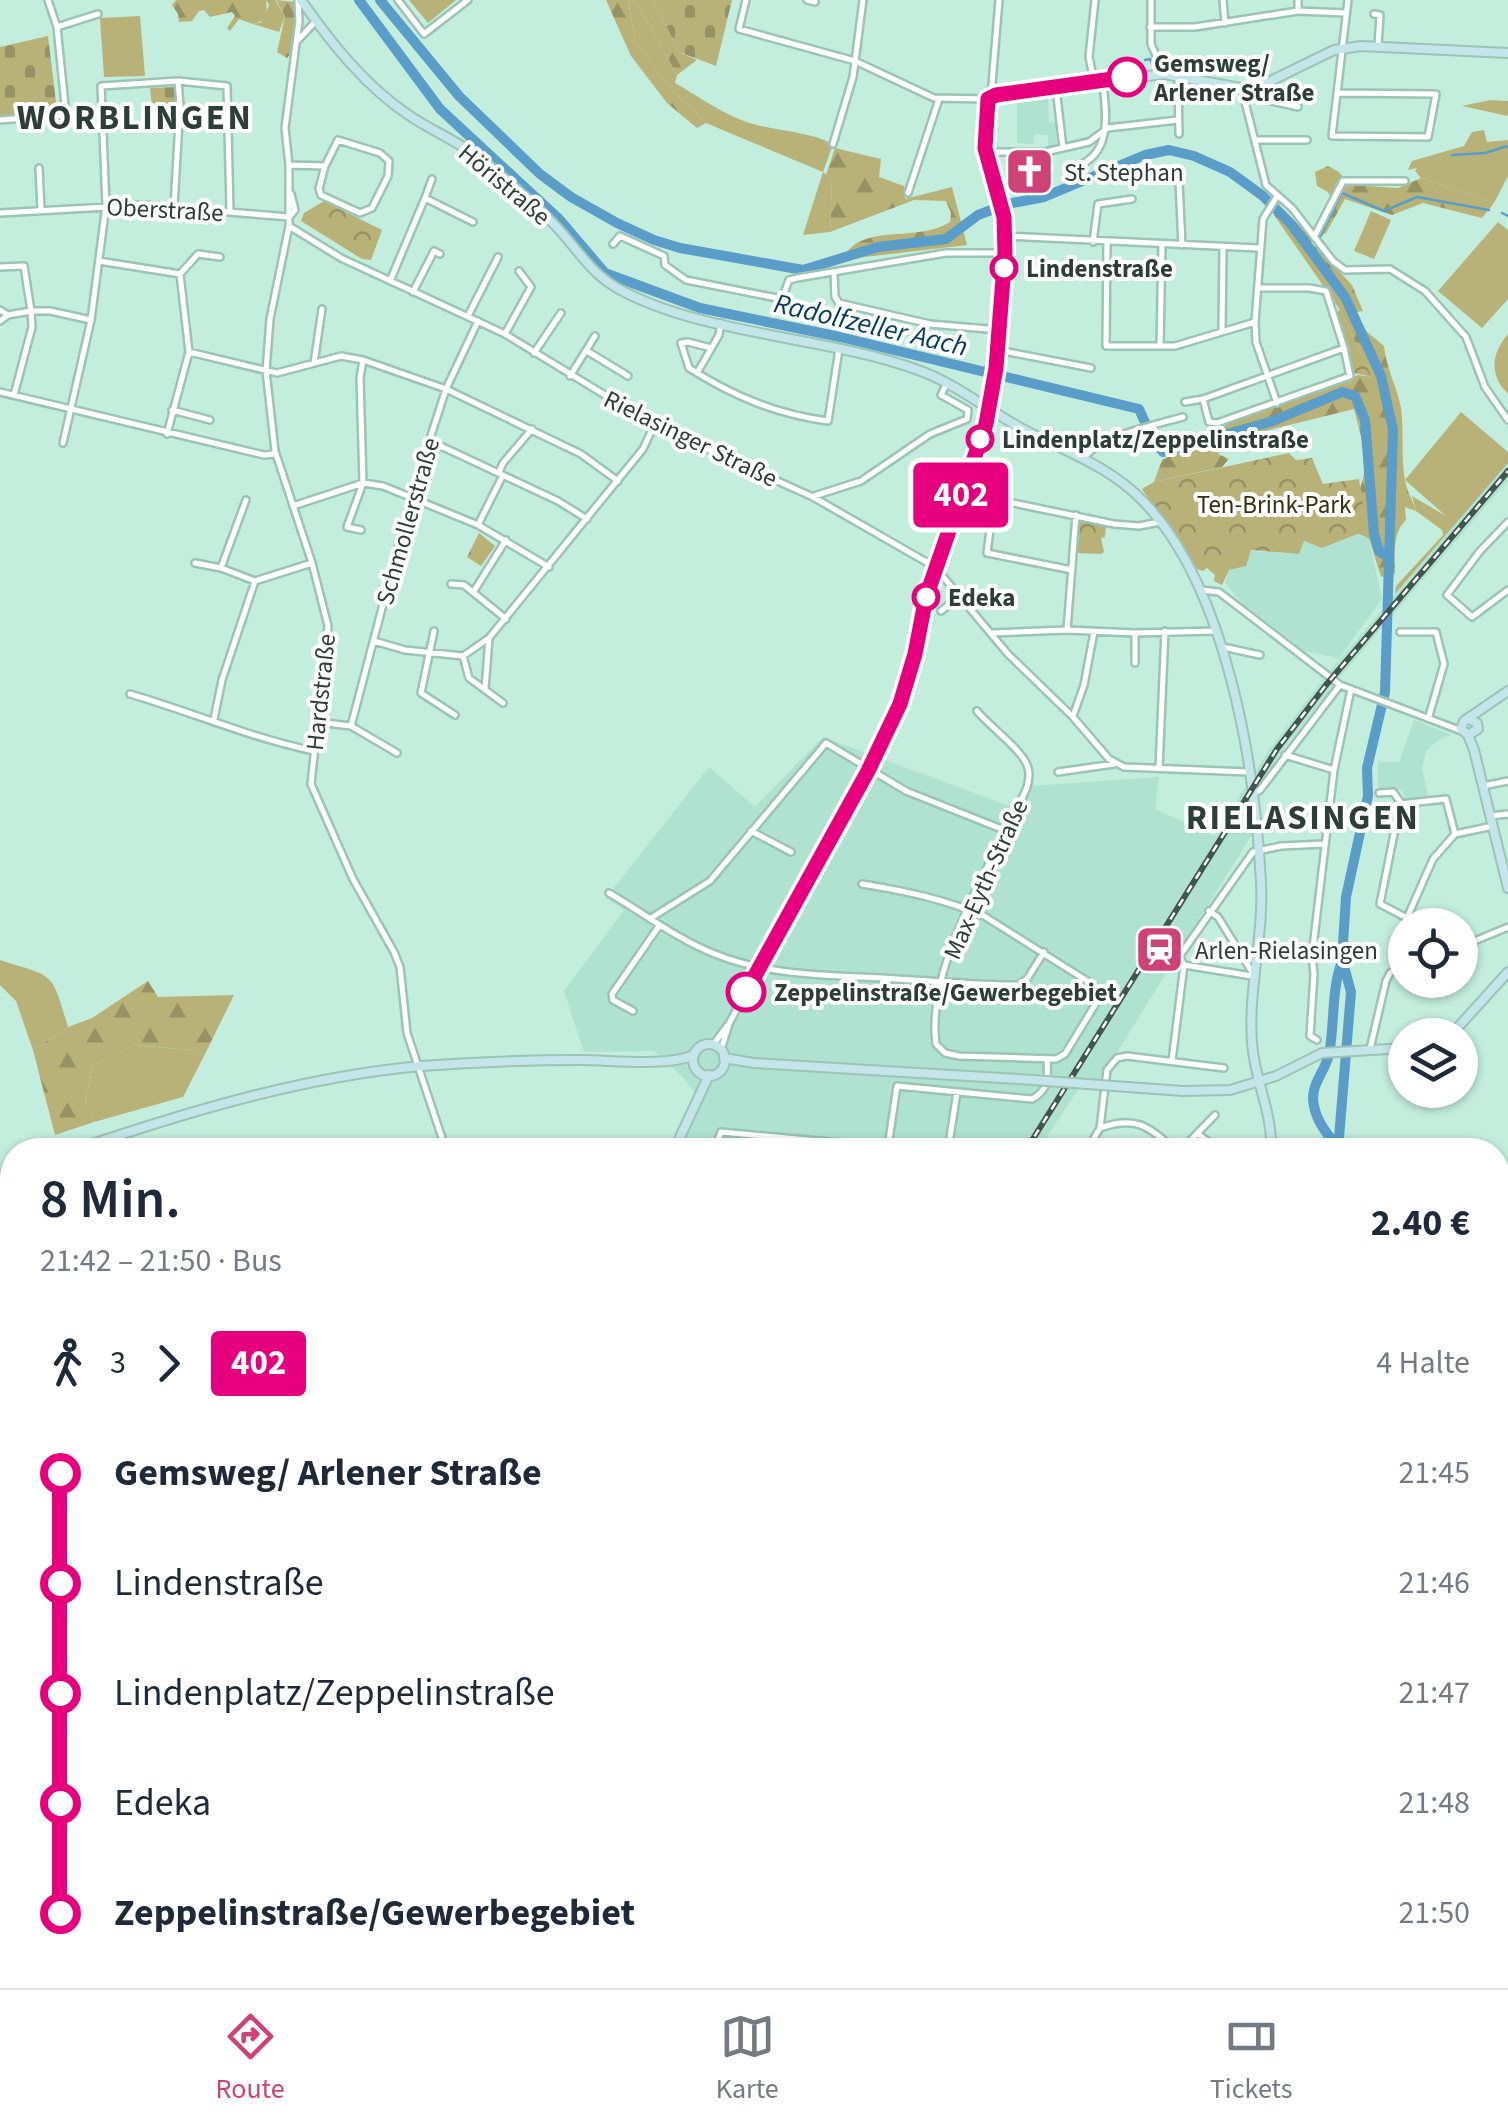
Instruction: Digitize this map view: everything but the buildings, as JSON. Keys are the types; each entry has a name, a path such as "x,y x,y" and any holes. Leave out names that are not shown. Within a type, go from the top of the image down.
{"main road":[{"name":"Höristraße","path":"300,0 352,68 412,118 472,152 498,173 554,224 601,278 632,295 678,311 912,368 947,383 1018,426 1085,457 1130,490 1160,522 1199,590 1223,647 1244,732 1258,850 1261,920 1252,1041 1270,1138"},
{"path":"989,408 1005,253 1001,207 986,152 990,98 1164,74 1253,90 1342,48 1508,53"},
{"path":"1508,691 1469,728 1508,888"},
{"path":"1466,1018 1508,972"},
{"path":"110,1138 278,1089 418,1067 495,1062 659,1061 694,1054 702,1046 754,1064"},
{"path":"659,1061 701,1071 754,1064 1217,1092 1259,1082 1315,1055 1388,1048"},
{"path":"719,1051 721,1069"},
{"path":"679,1138 696,1098 701,1071 694,1054"}],"street":[{"path":"48,0 57,27 66,115"},
{"name":"Hardstraße","path":"300,0 285,128 290,192 296,210 289,217 270,319 266,371 276,454 328,626 311,784 352,879 388,938 400,967 404,1021 442,1138"},
{"path":"398,0 424,34 468,0"},
{"path":"746,0 740,29 855,61 939,99 990,98 999,0"},
{"path":"807,0 816,2"},
{"path":"833,144 846,109 863,0"},
{"path":"1076,167 1090,158 1108,128 1089,57 1095,0"},
{"path":"1150,0 1151,44 1164,74"},
{"path":"1223,0 1225,23"},
{"path":"1298,0 1298,11"},
{"path":"1339,93 1436,94 1428,137 1332,136 1348,0"},
{"path":"1150,27 1195,28 1298,11 1346,14"},
{"path":"57,27 98,14"},
{"path":"1374,14 1380,14 1378,47"},
{"path":"296,43 316,20"},
{"path":"1178,76 1178,134"},
{"path":"174,206 178,80"},
{"path":"63,442 90,320 106,205 101,86 178,80 227,86 230,212"},
{"path":"1056,88 1063,148"},
{"path":"1242,90 1266,185 1274,200 1292,208 1333,261 1345,270 1390,269 1425,291 1466,337 1485,387 1508,420"},
{"path":"1253,90 1258,97 1298,108"},
{"path":"908,193 939,99"},
{"path":"0,120 102,112"},
{"path":"986,152 1045,152 1089,142 1108,128 1178,120"},
{"path":"338,140 380,153 389,161 390,169 372,208 360,213 321,195 325,166 338,140"},
{"path":"1257,140 1307,140"},
{"path":"289,165 325,166"},
{"path":"39,168 41,209"},
{"path":"390,280 432,180"},
{"path":"1314,237 1343,181 1405,181"},
{"path":"1179,182 1182,244"},
{"path":"425,198 474,222"},
{"path":"1092,242 1098,204 1132,200"},
{"path":"1274,200 1267,208 1258,248 1255,322 1258,346 1277,403"},
{"name":"Oberstraße","path":"0,212 106,205 174,206 289,217"},
{"name":"Rielasinger Straße","path":"289,226 341,258 505,334 654,425 813,497 935,566 1008,654 1073,717 1114,764"},
{"path":"612,244 620,236 664,256 665,265 686,280 782,299 788,280 946,253 1005,253"},
{"path":"1004,236 1258,248"},
{"path":"1106,243 1106,346 1160,346 1255,322"},
{"path":"1160,346 1162,244"},
{"path":"1222,332 1223,247"},
{"path":"413,292 434,251 440,254"},
{"path":"180,274 198,254 220,257"},
{"path":"468,316 498,257"},
{"path":"99,261 180,274"},
{"path":"0,267 24,266 31,311 32,327 14,396"},
{"path":"505,334 531,286 519,271"},
{"path":"834,272 835,296 840,303 930,324 999,330"},
{"path":"167,434 188,352 180,274"},
{"path":"1202,399 1206,418 1212,423 1350,376 1326,291 1258,288"},
{"path":"314,363 322,308"},
{"path":"0,310 8,315"},
{"path":"0,321 8,315 31,311 90,320"},
{"path":"534,353 561,312"},
{"name":"Schmollerstraße","path":"350,726 411,498 446,388 478,320"},
{"path":"696,372 721,323"},
{"path":"570,376 595,336"},
{"path":"711,348 681,343 686,363 696,372 764,407 828,421 839,349"},
{"path":"1185,402 1344,348"},
{"path":"998,350 1091,368"},
{"name":"Rielasinger Straße","path":"587,351 628,376"},
{"path":"188,352 277,372 341,356 363,360 446,388 580,454 618,481"},
{"path":"361,530 346,528 363,482 363,360"},
{"path":"813,497 861,481 930,434 968,419 968,410 942,395 947,383"},
{"path":"0,392 264,456 276,454"},
{"path":"719,1051 758,968 868,771 900,704 935,566 989,408"},
{"path":"172,410 210,420"},
{"path":"1085,457 1092,448 1183,417"},
{"path":"374,641 430,654 463,656 489,638 643,449 654,425"},
{"path":"478,525 515,447 532,429"},
{"path":"430,441 587,519"},
{"path":"293,506 363,482 478,525 548,568"},
{"path":"221,568 246,500"},
{"path":"1072,570 986,554 994,500 1126,525 1160,522"},
{"path":"1066,630 1076,514"},
{"path":"1508,522 1480,550 1447,595 1472,618 1508,590"},
{"path":"474,592 506,540"},
{"path":"195,563 255,581 312,564"},
{"path":"214,719 222,680 255,581"},
{"path":"451,584 464,584 506,619"},
{"path":"1199,590 1218,592 1340,684 1469,728"},
{"path":"941,611 961,595"},
{"path":"434,631 421,693 455,714"},
{"path":"1159,768 1165,631"},
{"path":"992,633 1216,631"},
{"path":"1073,717 1094,632"},
{"path":"1400,632 1436,632 1444,664 1429,716"},
{"path":"1135,633 1135,663"},
{"path":"485,690 489,638"},
{"path":"1223,647 1260,654"},
{"path":"463,656 469,678 503,703"},
{"path":"1252,795 1260,790 1340,684"},
{"path":"1317,1040 1310,1036 1312,956 1334,770 1351,689"},
{"path":"130,694 314,751"},
{"name":"Max-Eyth-Straße","path":"977,711 1022,756 1029,770 1028,783 946,961 934,1038 939,1049 958,1056 1047,1060"},
{"path":"317,722 350,726 397,753"},
{"path":"652,918 710,881 826,743 906,791 1004,830"},
{"path":"1285,754 1334,770"},
{"path":"1058,772 1114,764 1249,772"},
{"path":"1483,786 1508,781"},
{"path":"1379,793 1393,792 1401,803 1380,904 1388,909"},
{"path":"1401,803 1446,799 1454,834"},
{"path":"1490,816 1508,814"},
{"path":"1412,908 1433,858 1454,834 1492,826"},
{"path":"751,831 790,852"},
{"path":"1174,964 1249,855 1258,850 1324,844"},
{"path":"862,884 933,896 968,909 1044,952 1099,990 1098,1000 1066,1054 1047,1060 1046,1088 1040,1095 1023,1100 896,1086 889,1138"},
{"path":"610,894 659,926 715,954 758,968 1018,985 1027,979 1044,952"},
{"path":"1208,911 1218,917 1255,977"},
{"path":"633,1011 612,1000 612,994 659,926"},
{"path":"1478,939 1508,927"},
{"path":"1172,1061 1184,965 1180,958"},
{"path":"1184,965 1255,977"},
{"path":"1370,1049 1388,977"},
{"path":"1094,1138 1100,1128 1109,1065 1116,1058 1127,1056 1224,1068"},
{"path":"950,1138 957,1092"},
{"path":"1193,1138 1215,1115"},
{"path":"1100,1128 1116,1122 1138,1123 1160,1138"},
{"path":"719,1138 721,1132 796,1138"},
{"path":"1198,1134 1203,1138"}],"shaded area":[{"path":"1048,93 1049,122 1056,123 1057,145 1048,149 1048,135 1034,134 1033,144 1017,143 1020,96"},
{"path":"1508,463 1508,480 1333,685 1279,755 1248,802 1251,836 1100,1080 1085,1079 1046,1138 779,1138 722,1133 766,1138 685,1138 702,1102 682,1076 654,1051 584,1052 564,991 624,910 606,898 709,767 755,807 823,737 1020,810 1032,786 1159,777 1155,809 1214,836 1267,753 1324,678"},
{"path":"1360,533 1369,539 1382,599 1339,658 1304,651 1243,604 1225,583 1229,570 1240,567 1250,551 1299,554 1304,541 1322,548"},
{"path":"1414,720 1451,735 1426,751 1422,769 1428,796 1406,799 1401,790 1378,790 1378,762 1399,762"}],"green space":[{"path":"176,0 266,0 267,19 253,24 239,19 230,31 227,28 235,16 232,12 210,17 204,10 192,21 179,22 172,5"},
{"path":"266,0 275,0 285,16 279,32 253,24 262,22 269,5"},
{"path":"276,0 296,2 297,19 287,58 277,52 285,16"},
{"path":"409,0 456,0 428,23"},
{"path":"606,0 653,0 679,52 697,60 677,75 637,3 628,1 636,43 671,89 706,123 697,128 667,103 631,56"},
{"path":"653,0 732,0 716,66 679,52"},
{"path":"628,1 637,3 677,75 675,83 739,119 833,144 823,172 706,123 671,89 636,43"},
{"path":"140,16 145,76 104,77 100,18"},
{"path":"48,36 57,110 0,116 0,47"},
{"path":"176,87 177,105 152,107 150,88"},
{"path":"1508,101 1508,116 1462,106"},
{"path":"1484,130 1487,142 1508,140 1508,176 1494,203 1421,178 1417,168 1408,170 1412,161 1464,146 1472,132"},
{"path":"835,148 881,159 879,177 904,186 905,199 952,187 967,245 839,260 854,245 868,239 939,227 950,222 951,213 946,201 914,200 830,232 832,180 826,175"},
{"path":"1328,166 1350,185 1398,188 1421,178 1494,203 1482,218 1423,203 1392,215 1345,199 1326,233 1311,242 1352,285 1363,311 1356,312 1366,331 1384,346 1401,408 1405,481 1416,511 1405,507 1406,520 1395,545 1395,574 1381,577 1369,538 1347,528 1365,465 1354,409 1233,439 1218,454 1229,459 1222,467 1154,482 1162,460 1231,421 1358,375 1372,377 1340,310 1274,215 1281,210 1302,226 1318,229 1333,200 1317,186 1315,172"},
{"path":"823,172 832,180 830,232 803,235"},
{"path":"324,201 382,230 371,260 362,259 301,221 304,213"},
{"path":"1371,211 1391,220 1374,259 1354,251"},
{"path":"1498,222 1508,230 1508,299 1482,328 1438,291"},
{"path":"1340,310 1372,377 1354,373 1334,313"},
{"path":"1508,334 1508,394 1494,364"},
{"path":"1461,412 1508,452 1508,463 1395,594 1396,586 1443,535 1442,530 1416,511 1412,496 1446,516 1405,480"},
{"name":"Ten-Brink-Park","path":"1289,453 1296,460 1312,458 1323,484 1359,479 1369,539 1360,533 1322,548 1304,541 1299,554 1251,550 1246,566 1229,570 1222,585 1214,581 1215,575 1207,568 1197,569 1142,489 1154,482"},
{"path":"1078,518 1106,524 1105,537 1101,538 1104,552 1076,553"},
{"path":"479,533 495,546 481,566 467,557"},
{"path":"0,960 42,974 58,995 68,1027 33,1050 16,1001 0,985"},
{"path":"148,981 158,997 234,995 204,1056 191,1050 135,1045 93,1065 85,1103 94,1122 55,1135 33,1050"},
{"path":"134,1045 191,1050 204,1056 183,1097 94,1122 85,1104 93,1065"}],"waterway":[{"name":"Radolfzeller Aach","path":"359,0 440,109 559,219 605,273 700,308 840,337 1139,409 1163,452 1273,421 1342,392 1355,396 1365,420 1374,534 1379,551 1388,557"},
{"name":"Radolfzeller Aach","path":"380,0 459,96 540,174 617,223 680,248 803,270 878,247 946,239 978,215 1044,197 1145,155 1169,150 1230,172 1263,196 1291,224 1345,297 1381,376 1393,430 1385,692 1367,768 1368,796 1346,897 1342,959 1351,992 1339,1138"},
{"path":"1145,60 1150,59 1154,68"},
{"path":"1452,155 1485,153 1508,146"},
{"path":"1320,237 1342,193 1384,211 1417,197 1489,210"},
{"path":"1502,213 1508,216"},
{"path":"1314,251 1317,247"},
{"name":"Radolfzeller Aach","path":"1331,1138 1315,1112 1313,1099 1329,1054 1342,961"}],"railway":[{"path":"1034,1138 1277,749 1326,685 1508,471"}],"bus line":[{"name":"402","path":"746,992 887,736 915,654 942,544 986,424 996,368 1005,253 1004,217 985,148 988,99 1127,77"}],"place":[{"name":"Gemsweg/ Arlener Straße","path":"1127,77"},
{"name":"St. Stephan","path":"1029,172"},
{"name":"Lindenstraße","path":"1004,268"},
{"name":"Lindenplatz/Zeppelinstraße","path":"980,439"},
{"name":"Edeka","path":"926,597"},
{"name":"Arlen-Rielasingen","path":"1160,950"},
{"name":"Zeppelinstraße/Gewerbegebiet","path":"746,992"}],"district":[{"name":"WORBLINGEN","path":"135,117"},
{"name":"RIELASINGEN","path":"1303,817"}]}
